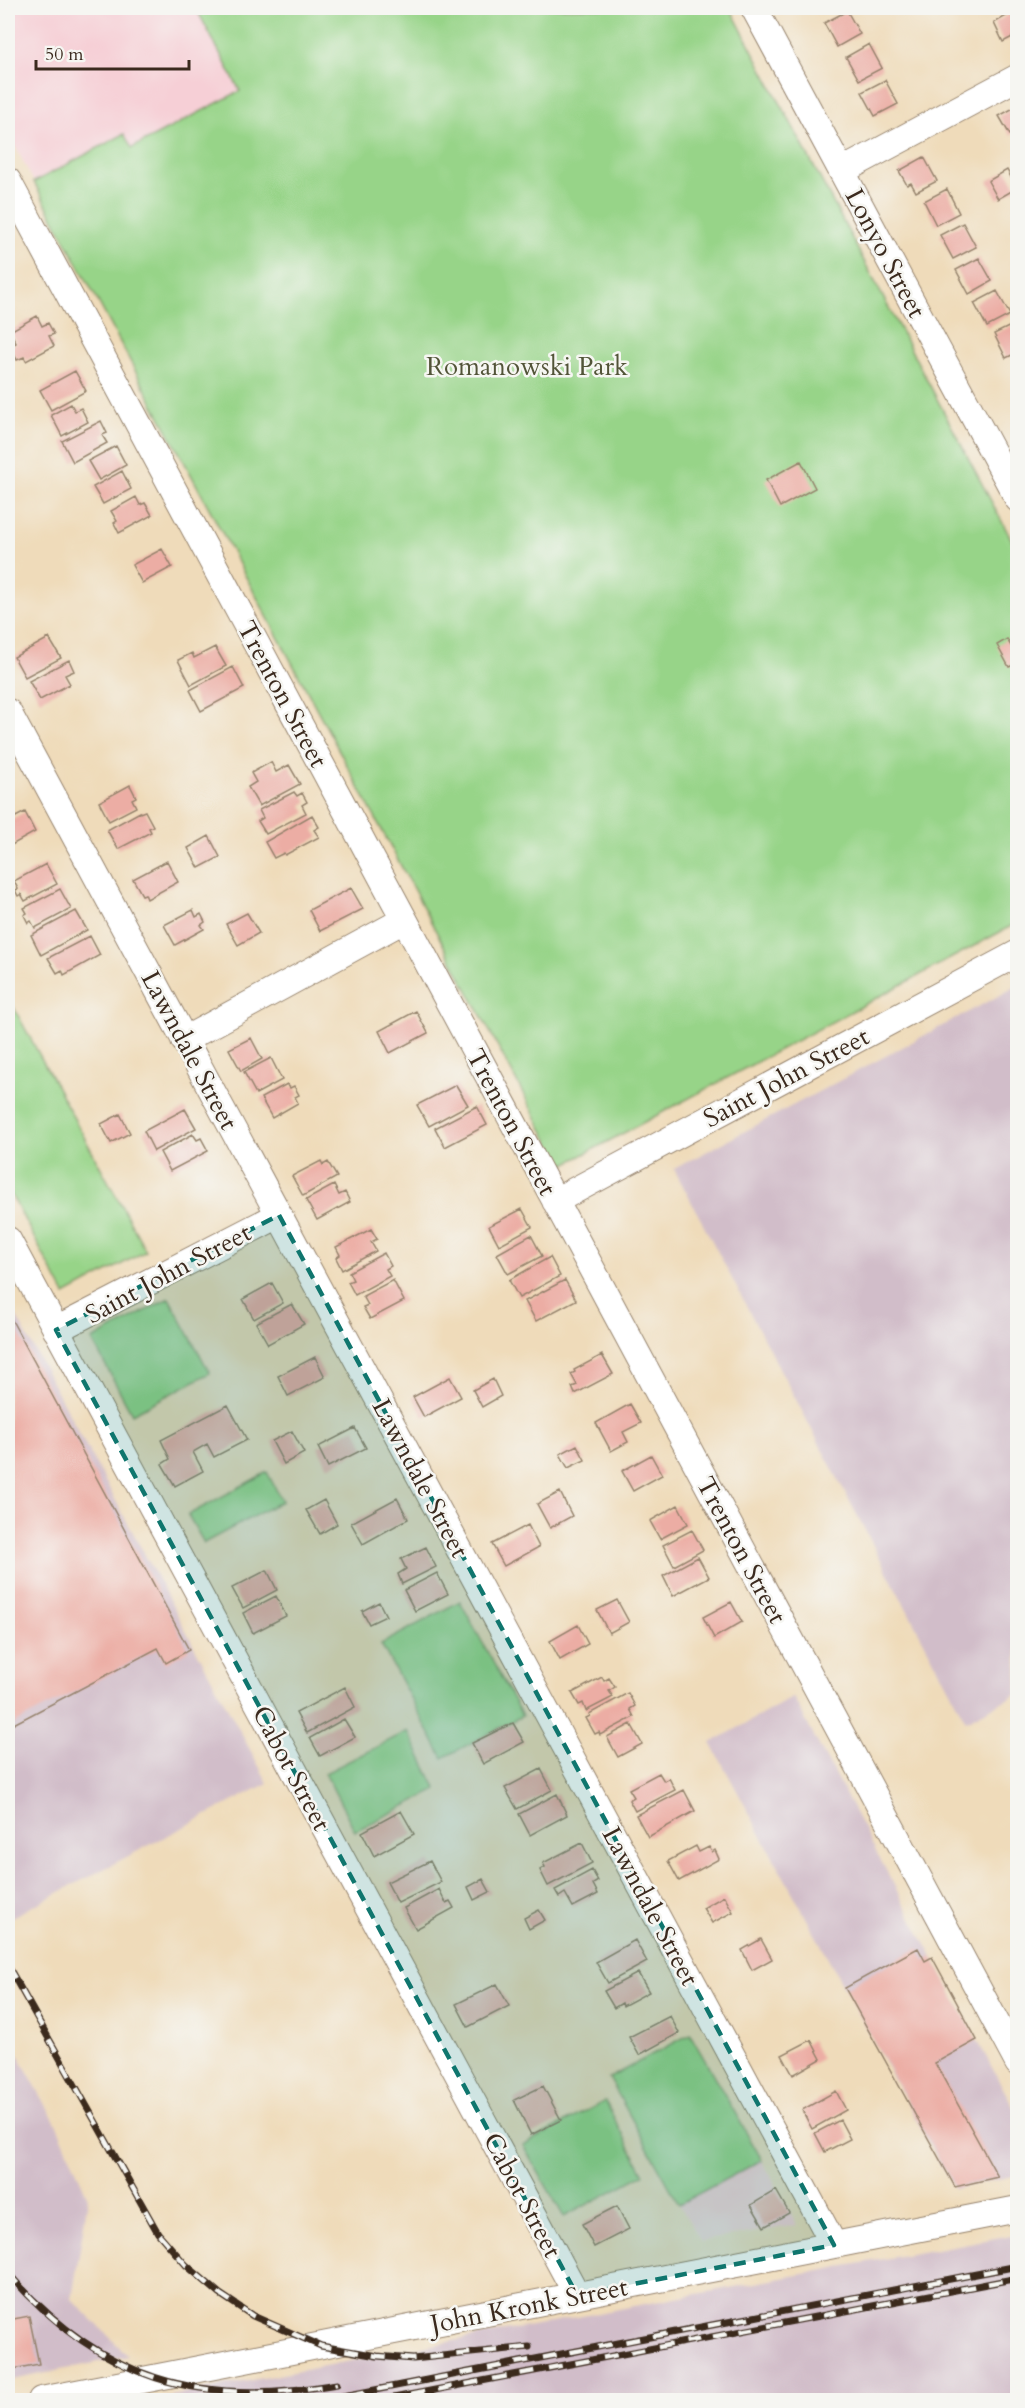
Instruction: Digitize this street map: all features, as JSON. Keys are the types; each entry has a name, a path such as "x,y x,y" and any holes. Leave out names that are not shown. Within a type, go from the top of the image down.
{"street":[{"name":"Lonyo Street","path":"753,8 1017,499"},
{"path":"842,171 1017,77"},
{"name":"Trenton Street","path":"8,181 1017,2063"},
{"name":"Lawndale Street","path":"8,712 834,2245"},
{"path":"184,1040 404,920"},
{"name":"Saint John Street","path":"555,1202 1017,953"},
{"name":"Saint John Street","path":"56,1330 279,1215"},
{"name":"Cabot Street","path":"8,1240 577,2295"},
{"name":"John Kronk Street","path":"41,2400 1017,2209"}],"highlighted area":[{"path":"279,1215 834,2245 577,2295 56,1330"}],"shaded area":[{"path":"8,8 196,8 240,91 131,149 124,135 34,182 8,133"},
{"path":"1017,986 1017,1694 966,1721 674,1169"},
{"path":"8,1301 268,1783 8,1919"},
{"path":"793,1697 1017,2114 1017,2175 954,2189 711,1743"},
{"path":"8,2036 57,2125 88,2198 72,2299 128,2356 8,2381"},
{"path":"762,2160 797,2225 701,2241 679,2204"},
{"path":"1017,2234 1017,2400 150,2400 655,2302"}],"green space":[{"name":"Romanowski Park","path":"196,8 730,8 1017,550 1017,923 562,1166 34,182 124,134 132,148 240,91"},
{"path":"8,997 146,1251 65,1295 8,1189"},
{"path":"169,1298 210,1373 132,1414 92,1340"},
{"path":"267,1472 282,1501 204,1543 188,1515"},
{"path":"460,1601 522,1716 443,1758 381,1644"},
{"path":"408,1731 437,1790 355,1831 325,1773"},
{"path":"690,2034 762,2160 679,2204 609,2078"},
{"path":"605,2101 644,2174 564,2217 523,2145"}],"building":[{"path":"1018,8 1018,34 1003,42 994,23 1008,15 1007,12"},
{"path":"847,11 860,34 837,47 824,23"},
{"path":"869,44 882,68 859,80 846,57"},
{"path":"885,80 898,104 875,116 862,92"},
{"path":"1017,106 1018,131 1010,135 999,116"},
{"path":"924,157 937,181 916,192 911,183 907,185 899,171"},
{"path":"1007,170 1017,188 998,199 988,181"},
{"path":"947,189 959,213 936,225 924,201"},
{"path":"963,223 976,247 953,259 940,235"},
{"path":"979,258 992,281 969,294 956,270"},
{"path":"997,291 1010,315 987,327 974,303"},
{"path":"37,316 42,326 48,323 54,334 49,336 54,346 26,361 24,357 17,360 10,346 16,343 10,331"},
{"path":"1017,323 1018,352 1006,358 994,334"},
{"path":"75,371 86,391 51,410 40,390"},
{"path":"71,404 75,411 81,408 88,422 62,436 51,415"},
{"path":"101,421 107,433 102,435 107,443 73,462 62,441"},
{"path":"116,446 126,465 99,480 88,461"},
{"path":"801,461 815,488 780,507 766,480"},
{"path":"122,471 131,489 103,504 93,487"},
{"path":"136,497 140,505 145,503 152,515 119,533 114,523 117,521 111,511"},
{"path":"162,549 172,567 142,583 132,565"},
{"path":"49,638 61,658 25,677 14,657"},
{"path":"1007,639 1018,658 1018,663 1009,667 997,645"},
{"path":"215,647 226,666 191,685 178,660 192,653 194,658"},
{"path":"69,660 74,671 65,675 70,684 40,700 29,681"},
{"path":"233,667 244,688 201,711 190,690"},
{"path":"271,762 276,772 289,765 300,784 259,806 248,787 256,782 251,773"},
{"path":"130,785 136,797 132,799 136,807 109,821 99,802"},
{"path":"294,792 297,796 302,793 307,802 302,805 306,813 266,834 258,821 263,818 259,810"},
{"path":"145,811 153,826 149,828 151,832 118,849 107,830"},
{"path":"25,812 35,832 8,847 8,821"},
{"path":"312,815 319,827 314,830 319,837 285,855 284,853 274,858 265,842"},
{"path":"209,836 220,857 199,868 188,848"},
{"path":"167,861 178,882 147,899 145,894 142,895 133,879"},
{"path":"46,864 57,884 25,901 21,894 18,896 15,890 18,889 14,881"},
{"path":"351,888 363,909 320,931 309,910"},
{"path":"60,889 71,909 35,928 31,921 28,923 24,915 27,913 24,908"},
{"path":"193,910 196,917 201,914 205,922 201,925 204,929 175,945 164,925"},
{"path":"76,911 87,930 41,955 31,935"},
{"path":"247,913 259,933 238,945 226,924"},
{"path":"90,936 100,955 64,975 62,970 57,973 48,958"},
{"path":"416,1011 428,1033 390,1053 379,1031"},
{"path":"251,1038 262,1059 241,1071 229,1049"},
{"path":"271,1058 282,1080 256,1094 244,1072"},
{"path":"287,1084 290,1088 294,1086 299,1095 295,1097 298,1103 272,1118 261,1098"},
{"path":"456,1085 468,1105 429,1126 417,1105"},
{"path":"477,1106 487,1125 445,1147 435,1128"},
{"path":"185,1109 196,1128 154,1151 144,1131"},
{"path":"120,1114 130,1133 111,1143 101,1124"},
{"path":"193,1134 197,1140 201,1138 208,1151 170,1171 160,1152"},
{"path":"321,1161 323,1165 328,1162 337,1177 303,1196 292,1176"},
{"path":"334,1185 339,1195 345,1192 350,1202 317,1220 306,1200"},
{"path":"522,1209 532,1227 499,1245 489,1226"},
{"path":"371,1229 377,1239 371,1242 376,1251 342,1270 336,1258 340,1255 336,1247"},
{"path":"531,1235 542,1256 508,1274 497,1254"},
{"path":"384,1253 391,1266 386,1269 390,1276 355,1295 348,1282 353,1280 349,1272"},
{"path":"550,1257 560,1276 519,1298 509,1280"},
{"path":"393,1280 404,1301 370,1319 363,1307 368,1305 363,1296"},
{"path":"565,1280 576,1300 536,1321 525,1301"},
{"path":"272,1283 283,1303 254,1319 243,1299"},
{"path":"292,1304 304,1324 268,1344 256,1323"},
{"path":"8,1313 189,1650 166,1663 158,1648 8,1727"},
{"path":"602,1355 613,1374 575,1394 572,1387 577,1385 571,1374 575,1372 574,1370"},
{"path":"315,1357 325,1377 288,1396 278,1376"},
{"path":"450,1377 461,1397 424,1417 413,1397"},
{"path":"493,1379 501,1396 482,1407 473,1390"},
{"path":"630,1404 641,1423 623,1432 628,1442 611,1451 596,1423"},
{"path":"228,1405 247,1440 214,1457 207,1444 193,1452 203,1471 175,1486 162,1464 170,1459 161,1440"},
{"path":"355,1428 366,1448 328,1467 318,1447"},
{"path":"292,1431 304,1453 284,1464 272,1441"},
{"path":"577,1445 585,1460 568,1468 560,1454"},
{"path":"651,1455 662,1475 633,1491 622,1471"},
{"path":"560,1492 572,1516 550,1528 537,1504"},
{"path":"397,1498 408,1519 363,1544 351,1523"},
{"path":"324,1500 337,1524 320,1534 306,1510"},
{"path":"678,1505 688,1524 660,1539 650,1521"},
{"path":"528,1525 539,1547 504,1566 492,1544"},
{"path":"692,1530 703,1550 674,1566 663,1545"},
{"path":"426,1547 436,1567 402,1584 398,1574 406,1569 401,1559"},
{"path":"698,1557 709,1577 673,1596 663,1576"},
{"path":"267,1570 277,1590 243,1608 232,1588"},
{"path":"437,1573 448,1594 415,1611 404,1590"},
{"path":"276,1596 286,1616 253,1633 243,1613"},
{"path":"617,1600 629,1622 609,1633 597,1610"},
{"path":"379,1602 386,1616 369,1624 362,1611"},
{"path":"731,1602 742,1622 714,1638 703,1617"},
{"path":"578,1625 588,1644 560,1660 550,1641"},
{"path":"602,1677 604,1681 609,1678 615,1687 609,1691 613,1697 586,1711 583,1703 579,1705 572,1693"},
{"path":"345,1687 355,1707 307,1733 296,1713"},
{"path":"628,1693 635,1706 630,1709 634,1717 600,1735 599,1732 595,1734 586,1718 590,1716 589,1714"},
{"path":"344,1719 355,1737 320,1756 310,1738"},
{"path":"513,1723 524,1742 483,1764 472,1743"},
{"path":"631,1724 642,1744 618,1757 607,1737"},
{"path":"541,1769 552,1790 517,1809 505,1788"},
{"path":"659,1773 664,1781 669,1778 675,1790 635,1811 629,1800 634,1797 629,1789"},
{"path":"684,1790 695,1811 648,1837 636,1815"},
{"path":"557,1794 567,1815 530,1835 519,1814"},
{"path":"401,1811 414,1834 374,1856 362,1832"},
{"path":"582,1843 592,1863 548,1886 540,1870 545,1867 543,1863"},
{"path":"696,1846 699,1852 709,1847 712,1852 715,1850 719,1859 679,1881 668,1861"},
{"path":"430,1861 441,1882 398,1903 387,1882"},
{"path":"592,1870 598,1881 593,1884 598,1894 573,1907 565,1893 559,1897 555,1890"},
{"path":"483,1879 490,1892 474,1900 468,1887"},
{"path":"439,1889 446,1903 450,1901 454,1908 416,1929 404,1908"},
{"path":"724,1896 733,1912 712,1923 703,1908"},
{"path":"539,1910 545,1920 529,1929 524,1918"},
{"path":"761,1939 772,1959 752,1970 742,1950"},
{"path":"635,1940 647,1962 608,1983 596,1962"},
{"path":"918,1948 925,1961 932,1957 977,2040 935,2063 998,2177 955,2187 845,1988"},
{"path":"638,1973 649,1992 623,2006 622,2003 614,2008 604,1991"},
{"path":"497,1984 509,2006 468,2027 456,2004"},
{"path":"670,2016 679,2033 639,2055 629,2037"},
{"path":"811,2040 821,2059 793,2075 782,2055"},
{"path":"543,2086 561,2120 531,2135 514,2100"},
{"path":"836,2091 846,2110 812,2129 802,2110"},
{"path":"840,2120 850,2139 825,2152 815,2133"},
{"path":"776,2190 789,2213 764,2227 751,2205"},
{"path":"617,2206 629,2229 594,2247 582,2224"},
{"path":"29,2316 39,2364 8,2370 8,2320"}],"railway":[{"path":"8,1966 158,2233 186,2265 220,2294 253,2316 321,2346 377,2356 413,2359 529,2347"},
{"path":"323,2400 1018,2266"},
{"path":"8,2273 43,2309 79,2339 117,2361 156,2378 197,2388 240,2392 287,2391 337,2384"},
{"path":"383,2400 1018,2278"}]}
